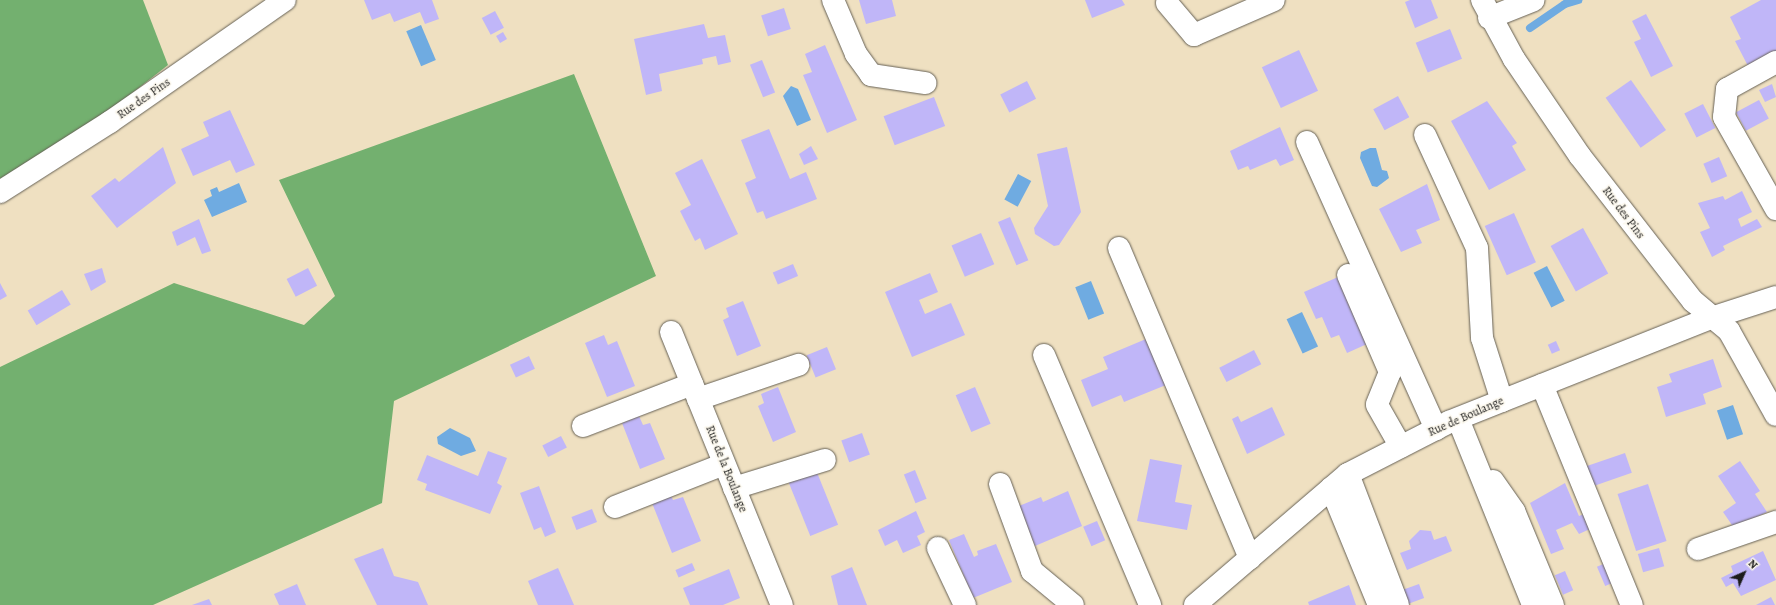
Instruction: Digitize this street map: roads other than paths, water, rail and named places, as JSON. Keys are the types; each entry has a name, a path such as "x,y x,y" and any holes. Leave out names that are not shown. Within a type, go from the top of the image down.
{"street":[{"name":"Rue des Pins","path":"0,192 110,122 284,0"},
{"path":"833,0 856,54 871,75 925,82"},
{"path":"1167,3 1194,35 1274,0"},
{"path":"1486,9 1534,0"},
{"name":"Rue des Pins","path":"1486,9 1580,156 1670,274 1710,318 1735,340 1776,415"},
{"path":"1776,62 1727,89 1724,117 1776,210"},
{"path":"1426,135 1477,248 1482,338 1502,401"},
{"path":"1307,142 1436,429"},
{"path":"1119,248 1250,558"},
{"path":"1348,275 1390,372 1377,405 1401,447"},
{"name":"Rue de Boulange","path":"1195,605 1348,474 1458,419 1710,318 1776,297"},
{"name":"Rue de la Boulange","path":"671,332 782,605"},
{"path":"1044,355 1150,605"},
{"path":"583,426 695,392 798,365"},
{"path":"1542,385 1632,605"},
{"path":"1458,419 1533,605"},
{"path":"1468,443 1514,512 1552,605"},
{"path":"734,488 825,460"},
{"path":"615,507 724,464"},
{"path":"1348,474 1398,605"},
{"path":"1000,484 1032,571 1073,605"},
{"path":"1331,488 1379,605"},
{"path":"1698,549 1776,522"},
{"path":"938,548 965,605"}],"water":[{"path":"421,25 436,60 421,66 406,31"},
{"path":"791,86 798,89 811,120 797,126 783,96"},
{"path":"1370,148 1376,148 1382,170 1387,171 1389,178 1377,187 1372,186 1360,158 1361,152"},
{"path":"1018,174 1031,181 1018,207 1004,200"},
{"path":"239,183 247,202 212,217 204,200 212,196 210,190 217,187 219,192"},
{"path":"1547,266 1565,301 1551,308 1534,273"},
{"path":"1091,281 1104,313 1088,320 1075,287"},
{"path":"1302,312 1318,346 1303,354 1287,319"},
{"path":"1733,405 1743,434 1727,440 1717,411"},
{"path":"450,428 470,438 476,451 461,456 438,444 437,437"}],"waterway":[{"path":"1530,28 1565,4 1578,0"}]}
